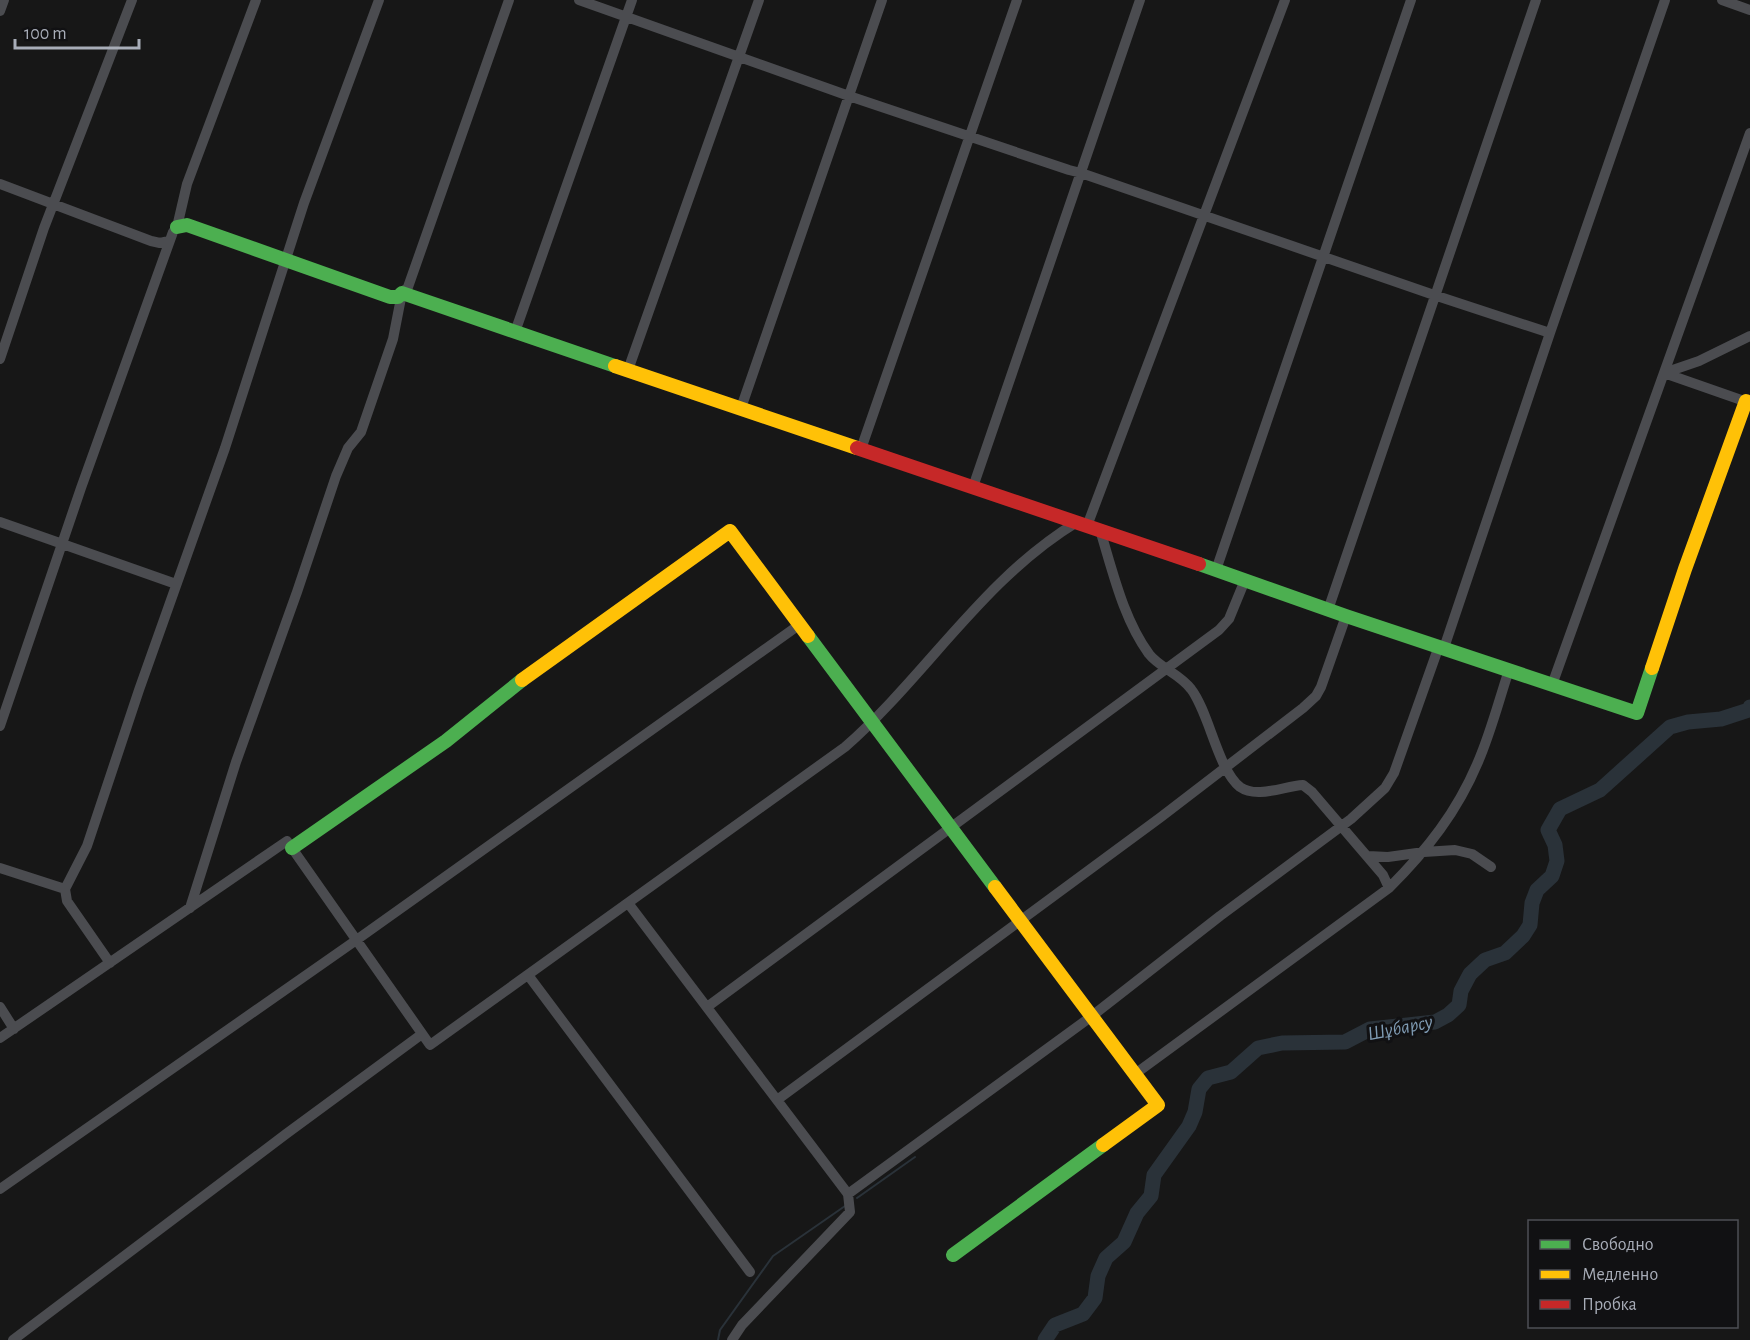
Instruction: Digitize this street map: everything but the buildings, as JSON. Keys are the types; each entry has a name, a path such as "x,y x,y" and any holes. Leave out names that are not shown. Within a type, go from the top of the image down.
{"street":[{"path":"0,11 4,0"},
{"path":"0,359 54,203 132,0"},
{"path":"0,726 170,241 177,227 187,184 231,73 256,0"},
{"path":"110,963 67,901 65,889 87,846 225,448 304,202 379,0"},
{"path":"177,227 187,225 390,297 398,297 408,287 509,0"},
{"path":"579,0 849,96 1550,333"},
{"path":"515,332 632,0"},
{"path":"628,370 759,0"},
{"path":"741,408 882,0"},
{"path":"861,449 1017,0"},
{"path":"973,487 1140,0"},
{"path":"1285,0 1088,526 1135,630 1150,656 1192,689 1226,767 1239,786 1253,793 1303,786 1312,792 1368,856 1383,875 1389,888"},
{"path":"1216,570 1411,0"},
{"path":"1328,610 1536,0"},
{"path":"848,1194 1092,1016 1220,916 1342,826 1384,788 1394,773 1441,647 1665,0"},
{"path":"1722,0 1750,10"},
{"path":"1552,685 1750,133"},
{"path":"0,183 151,241 170,241"},
{"path":"402,293 1328,610 1637,713 1685,569 1748,402 1664,373"},
{"path":"190,908 239,753 336,476 348,448 361,432 393,339 402,293"},
{"path":"1664,373 1699,361 1750,336"},
{"path":"0,522 176,584"},
{"path":"0,1038 287,841 430,1045 845,747 872,723 977,604 1051,538 1088,526"},
{"path":"292,848 446,741 520,682 730,531 1158,1105 953,1254"},
{"path":"707,1007 1220,630 1229,619 1245,580"},
{"path":"777,1100 1021,921 1303,708 1316,696 1321,687 1346,616"},
{"path":"0,1190 356,941 799,626"},
{"path":"1134,1074 1389,888 1424,852 1451,814 1478,762 1509,670"},
{"path":"1368,856 1388,857 1455,850 1472,854 1491,867"},
{"path":"0,867 65,889"},
{"path":"628,903 848,1194 850,1212 742,1325 732,1340"},
{"path":"528,975 750,1272"},
{"path":"0,1007 14,1029"},
{"path":"13,1340 422,1034"}],"waterway":[{"name":"Шұбарсу","path":"1045,1340 1055,1325 1083,1314 1095,1298 1098,1276 1106,1258 1124,1242 1137,1213 1151,1196 1154,1175 1189,1126 1195,1112 1199,1089 1208,1078 1231,1072 1258,1048 1282,1043 1345,1042 1370,1029 1435,1022 1448,1015 1459,1005 1461,991 1470,974 1485,960 1505,953 1523,936 1530,925 1532,903 1537,890 1552,876 1557,861 1555,845 1548,830 1560,809 1600,790 1670,727 1688,722 1721,719 1749,710 1750,707"},
{"path":"857,1198 915,1157"},
{"path":"718,1340 720,1330 773,1256 845,1206"}],"traffic: fast":[{"path":"177,227 187,225 390,297 398,297 402,293 615,366"},
{"path":"1199,564 1346,616 1637,713 1652,668"},
{"path":"808,636 995,887"},
{"path":"292,848 446,741 522,680"},
{"path":"953,1255 1103,1145"}],"traffic: slow":[{"path":"615,366 857,448"},
{"path":"1652,668 1746,401"},
{"path":"522,680 730,531 808,636"},
{"path":"995,887 1158,1105 1103,1145"}],"traffic: jam":[{"path":"857,448 1199,564"}]}
